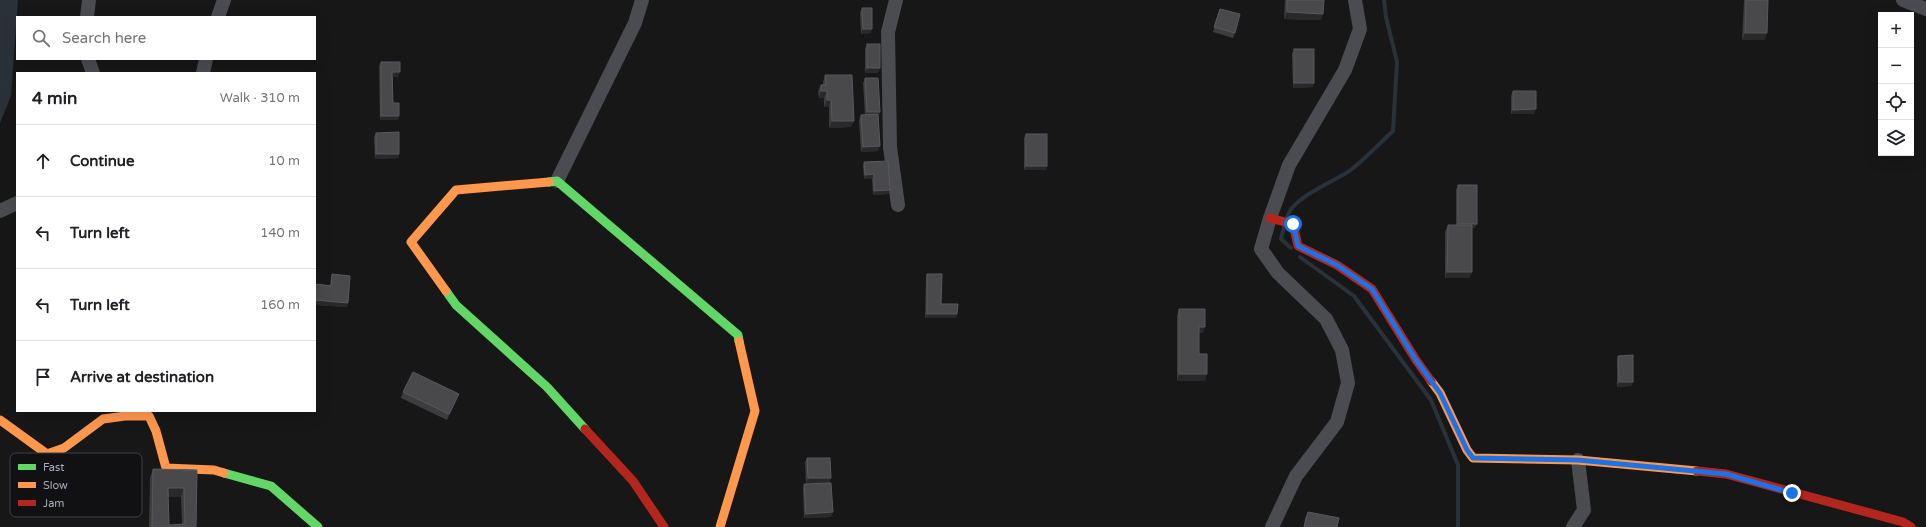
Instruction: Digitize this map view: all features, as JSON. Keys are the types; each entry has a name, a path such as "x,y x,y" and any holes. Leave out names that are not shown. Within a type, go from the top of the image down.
{"street":[{"path":"87,16 89,0"},
{"path":"218,16 224,0"},
{"path":"557,181 635,23 642,0"},
{"path":"896,0 888,32 890,147 898,205"},
{"path":"1272,527 1296,476 1336,422 1348,384 1342,350 1326,319 1278,273 1262,249 1270,218 1289,165 1344,70 1360,29 1355,0"},
{"path":"1903,0 1926,9"},
{"path":"88,60 92,72"},
{"path":"203,72 206,60"},
{"path":"664,527 633,481 548,387 456,305 411,242 456,190 557,181 738,335 755,411 720,527"},
{"path":"0,211 16,203"},
{"path":"1270,218 1293,224 1298,246 1337,265 1372,289 1416,360 1440,393 1467,450 1473,458 1578,460 1726,474 1903,522 1911,527"},
{"path":"49,453 64,448 103,419 125,416 148,416 156,431 166,468 214,470 271,486 318,527"},
{"path":"0,420 45,453"},
{"path":"1573,527 1584,510 1578,460"}],"shaded area":[{"path":"0,0 18,0 11,96 0,123"}],"building":[{"path":"1287,0 1324,0 1323,14 1287,12"},
{"path":"1746,0 1768,0 1767,33 1745,33"},
{"path":"862,8 872,8 872,29 863,29"},
{"path":"1220,9 1240,14 1235,33 1214,27"},
{"path":"867,44 880,44 880,68 867,68"},
{"path":"1294,49 1314,49 1314,83 1294,83"},
{"path":"381,62 400,62 400,72 392,72 393,103 399,103 399,116 381,116"},
{"path":"825,75 852,75 854,121 832,121 831,100 827,100 827,91 821,91 821,85 826,85"},
{"path":"865,78 878,78 880,112 867,112"},
{"path":"1513,91 1536,91 1536,109 1513,110"},
{"path":"878,114 880,146 863,147 861,115"},
{"path":"399,132 399,154 376,154 376,133"},
{"path":"1026,134 1047,134 1047,166 1026,166"},
{"path":"888,161 890,190 874,191 874,174 865,175 864,162"},
{"path":"1458,185 1477,185 1477,224 1458,224"},
{"path":"1448,225 1472,225 1472,272 1447,272"},
{"path":"332,274 350,276 348,303 316,300 316,284 331,286"},
{"path":"927,274 942,274 941,304 958,304 957,314 927,314"},
{"path":"1179,309 1205,309 1205,327 1199,327 1199,354 1207,354 1207,374 1179,374"},
{"path":"1633,355 1633,382 1619,382 1618,356"},
{"path":"413,372 459,394 449,414 403,392"},
{"path":"807,458 830,458 831,478 808,478"},
{"path":"153,469 197,470 196,527 152,527","holes":["168,488 184,488 185,524 169,525"]},
{"path":"831,483 833,512 806,514 804,484"},
{"path":"1308,512 1339,518 1337,527 1304,527"}],"waterway":[{"path":"1287,217 1297,202 1352,169 1393,131 1397,62 1386,17 1384,0"},
{"path":"1284,227 1281,239 1291,248"},
{"path":"1300,257 1354,296 1431,400 1458,465 1458,527"}],"traffic: fast":[{"path":"549,182 557,181 738,335 739,341"},
{"path":"446,291 456,305 547,387 585,429"},
{"path":"224,473 271,486 318,527"}],"traffic: slow":[{"path":"446,291 411,242 456,190 549,182"},
{"path":"720,527 755,411 739,341"},
{"path":"1431,381 1440,393 1467,450 1473,458 1578,460 1697,471"},
{"path":"50,453 64,448 103,419 125,416 149,416 156,431 166,468 214,470 224,473"},
{"path":"0,420 46,453"}],"traffic: jam":[{"path":"1270,218 1293,224 1298,246 1337,265 1372,289 1416,360 1431,381"},
{"path":"585,429 633,481 664,527"},
{"path":"1697,471 1726,474 1903,522 1911,527"}],"route":[{"path":"1293,224 1298,246 1337,265 1372,289 1416,360 1440,393 1467,450 1473,458 1578,460 1726,474 1792,493"}]}
